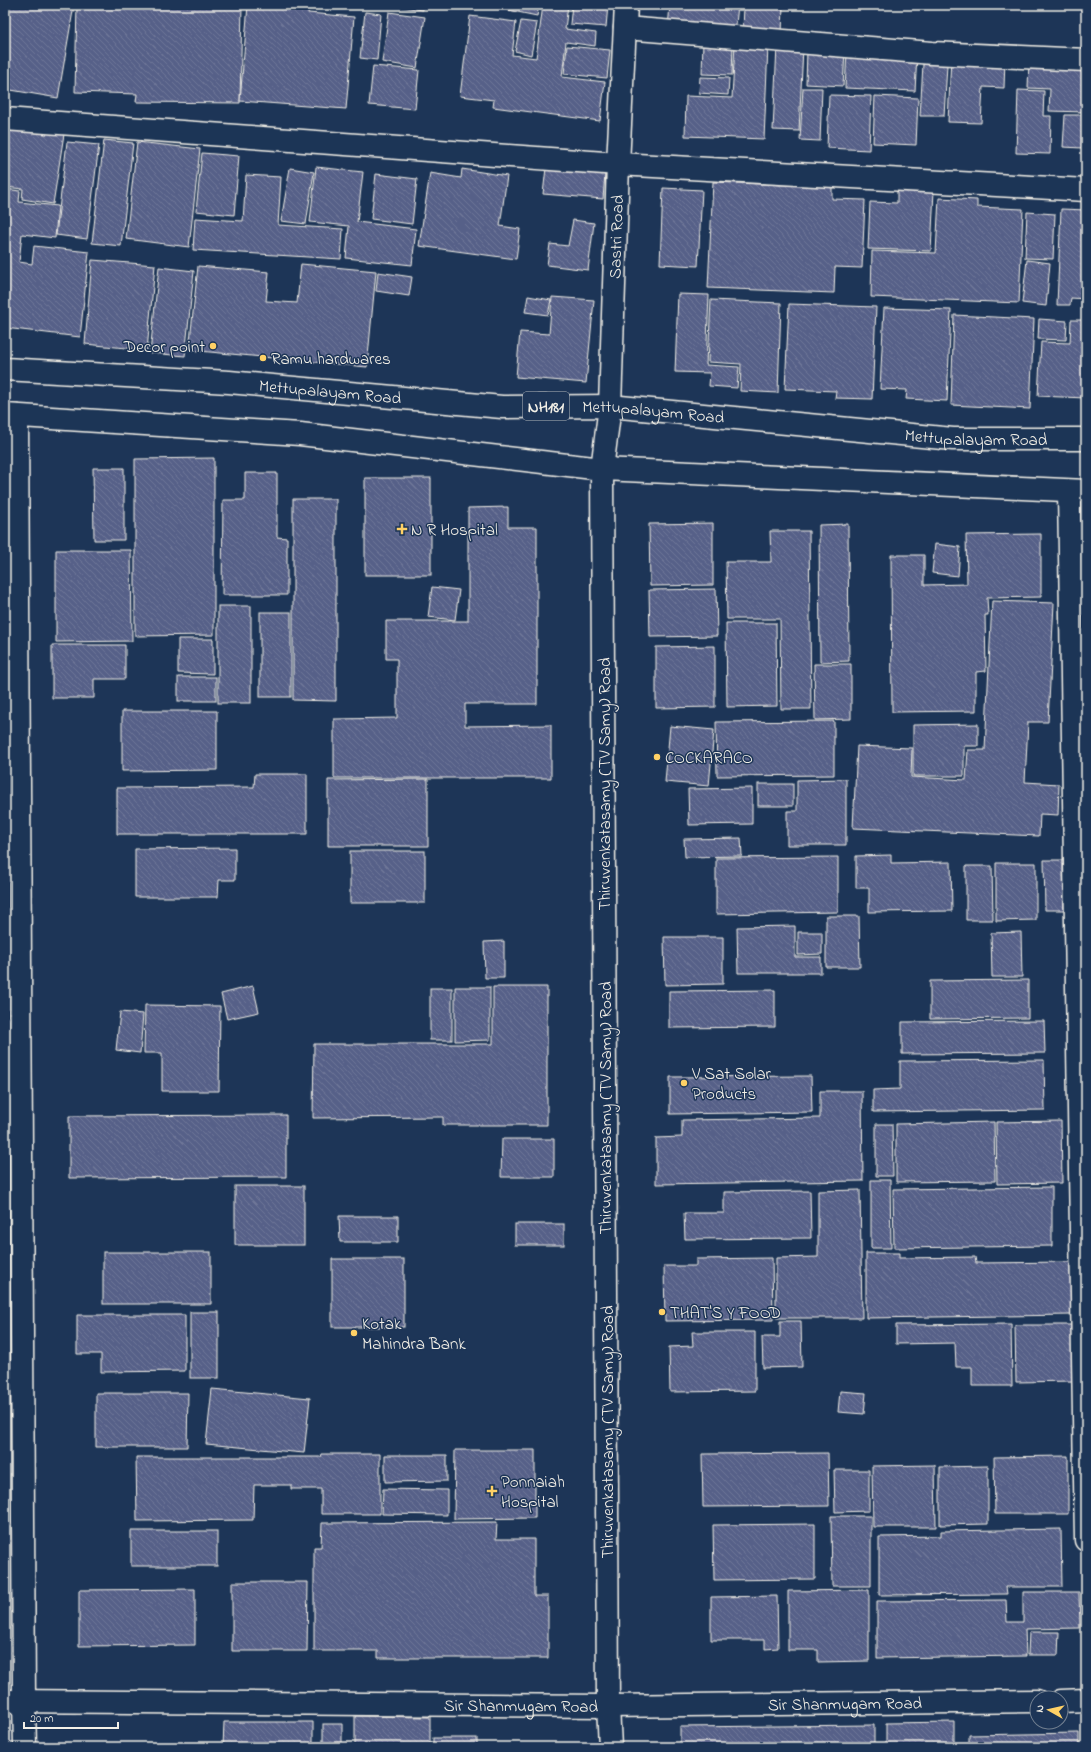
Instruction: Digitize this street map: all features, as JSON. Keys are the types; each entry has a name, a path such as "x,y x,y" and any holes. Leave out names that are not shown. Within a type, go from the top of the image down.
{"main road":[{"name":"Sastri Road","path":"602,469 610,406 618,164 626,5"},
{"path":"625,28 932,53 1086,60"},
{"path":"5,119 618,164 1086,190"},
{"name":"Mettupalayam Road","path":"5,369 35,372 229,382 502,407 610,406 953,439 1086,438"},
{"path":"25,1747 14,1702 11,416 300,434 602,469 1078,491 1086,1540"},
{"name":"Thiruvenkatasamy (TV Samy) Road","path":"602,469 608,1706 610,1747"},
{"path":"1069,1701 1086,1700"},
{"name":"Sir Shanmugam Road","path":"14,1702 608,1706 1029,1701"}],"building":[{"path":"5,5 74,5 58,98 5,89"},
{"path":"77,5 242,5 240,103 136,102 137,94 75,92"},
{"path":"248,5 309,7 308,13 354,17 346,109 240,101"},
{"path":"389,5 423,5 423,10"},
{"path":"509,5 539,5 537,16 508,10"},
{"path":"543,5 568,5 565,29 596,33 595,46 566,42 562,77 605,82 600,121 493,107 494,100 460,96 470,16 516,22 512,55 536,58"},
{"path":"572,5 608,5 606,27 570,24"},
{"path":"670,5 738,5 735,34 668,28"},
{"path":"744,5 783,5 782,34 743,32"},
{"path":"365,12 381,14 377,60 360,58"},
{"path":"389,12 425,17 417,68 382,62"},
{"path":"521,21 537,23 531,55 515,51"},
{"path":"703,41 733,43 732,75 702,74"},
{"path":"735,44 768,46 764,139 685,136 686,96 732,98"},
{"path":"567,46 610,50 607,78 564,74"},
{"path":"777,46 803,47 799,131 773,130"},
{"path":"807,50 845,51 843,86 806,84"},
{"path":"847,52 917,55 915,91 845,88"},
{"path":"951,57 1005,59 1004,88 983,87 981,123 948,122"},
{"path":"1029,61 1086,63 1086,112 1049,111 1050,89 1028,88"},
{"path":"923,64 947,65 944,116 920,116"},
{"path":"373,66 419,70 415,109 369,105"},
{"path":"700,77 729,78 728,95 699,93"},
{"path":"803,88 822,88 820,141 800,140"},
{"path":"1018,90 1044,91 1043,116 1051,116 1050,154 1016,153"},
{"path":"829,95 871,96 869,150 827,148"},
{"path":"875,96 918,98 916,145 873,143"},
{"path":"1065,115 1084,115 1082,148 1063,147"},
{"path":"5,124 64,134 53,204 22,199 23,189 5,187"},
{"path":"104,140 133,143 121,246 92,243"},
{"path":"67,142 99,145 87,239 56,235"},
{"path":"137,142 200,149 189,247 126,239"},
{"path":"202,153 239,156 234,215 196,211"},
{"path":"316,167 363,172 357,222 416,229 412,265 346,258 349,226 310,222"},
{"path":"290,168 314,172 306,224 281,221"},
{"path":"546,168 605,173 603,199 543,194"},
{"path":"462,169 507,176 500,226 520,229 516,259 419,246 430,173 461,178"},
{"path":"376,174 417,179 412,224 371,219"},
{"path":"246,175 281,177 278,225 343,229 341,259 193,250 195,218 243,221"},
{"path":"713,182 832,187 832,199 865,200 862,268 835,267 834,293 708,288"},
{"path":"663,188 702,190 698,266 660,264"},
{"path":"5,189 20,191 19,202 58,206 55,238 22,234 19,262 32,264 34,246 89,252 80,337 5,328"},
{"path":"897,189 934,190 931,251 868,249 870,202 897,203"},
{"path":"939,198 977,200 977,207 1023,209 1019,303 871,297 872,251 936,253"},
{"path":"1061,209 1086,210 1086,299 1071,298 1070,305 1057,305"},
{"path":"1027,212 1055,214 1053,259 1025,258"},
{"path":"573,220 594,223 588,270 547,265 550,244 568,246"},
{"path":"92,260 155,265 147,350 85,344"},
{"path":"1027,260 1050,263 1046,306 1022,303"},
{"path":"301,264 376,271 367,367 189,350 198,266 269,272 266,301 297,303"},
{"path":"159,267 194,271 185,356 150,353"},
{"path":"378,272 412,277 409,296 376,291"},
{"path":"678,294 709,295 706,365 739,367 737,388 709,386 710,373 675,372"},
{"path":"528,296 551,300 548,315 525,312"},
{"path":"552,297 594,300 586,383 516,377 520,332 549,334"},
{"path":"711,300 781,303 778,393 740,391 741,364 708,362"},
{"path":"789,304 876,307 872,399 835,398 836,391 785,389"},
{"path":"884,308 951,310 947,401 906,399 907,390 880,389"},
{"path":"954,315 1034,319 1030,409 951,405"},
{"path":"1039,319 1067,321 1066,340 1038,339"},
{"path":"1071,320 1086,320 1086,398 1038,396 1041,342 1070,343"},
{"path":"214,458 214,635 135,636 135,459"},
{"path":"93,468 124,468 124,540 94,540"},
{"path":"245,473 277,473 277,537 287,538 287,595 222,595 223,500 245,500"},
{"path":"365,478 431,478 431,575 365,575"},
{"path":"293,499 336,499 336,701 293,700"},
{"path":"508,507 508,527 537,527 537,704 465,704 465,726 551,725 551,778 334,778 334,719 397,718 397,659 386,659 386,621 468,621 468,508"},
{"path":"713,523 713,585 650,586 649,524"},
{"path":"848,524 849,661 820,662 819,525"},
{"path":"770,531 809,531 811,709 781,709 780,619 727,619 726,562 771,562"},
{"path":"1041,534 1041,597 987,598 988,615 985,615 986,671 976,672 976,711 892,712 891,555 924,555 924,585 967,584 966,535"},
{"path":"935,544 960,547 958,576 932,573"},
{"path":"56,550 131,550 132,641 56,642"},
{"path":"432,587 459,590 455,620 428,617"},
{"path":"716,589 717,636 650,637 649,590"},
{"path":"992,601 1054,603 1048,722 1028,722 1025,782 1059,784 1058,815 1040,814 1039,836 853,828 857,746 912,748 911,777 966,780 968,750 985,750"},
{"path":"218,606 251,606 251,703 218,703"},
{"path":"260,612 291,612 291,697 260,697"},
{"path":"726,623 776,623 777,706 727,707"},
{"path":"178,639 213,639 213,674 178,673"},
{"path":"52,645 125,645 125,679 94,679 94,698 52,698"},
{"path":"715,646 715,707 656,708 656,647"},
{"path":"814,664 851,664 851,719 815,720"},
{"path":"178,677 216,677 216,701 178,701"},
{"path":"122,711 217,711 217,770 122,771"},
{"path":"834,721 834,775 717,776 716,722"},
{"path":"978,724 978,746 964,746 964,776 913,776 913,725"},
{"path":"670,726 714,730 709,786 665,782"},
{"path":"255,774 307,774 307,834 117,834 117,788 254,787"},
{"path":"428,779 428,846 328,846 328,780"},
{"path":"846,779 846,845 787,845 787,811 797,811 797,780"},
{"path":"758,784 793,784 793,806 758,806"},
{"path":"752,788 752,824 689,825 688,789"},
{"path":"741,838 742,856 685,857 684,839"},
{"path":"235,848 235,880 219,880 218,897 135,897 135,849"},
{"path":"350,851 425,851 425,903 350,903"},
{"path":"891,855 891,863 951,862 952,911 869,912 869,888 856,888 856,856"},
{"path":"838,857 838,912 716,914 716,858"},
{"path":"1044,860 1063,860 1064,910 1045,910"},
{"path":"996,863 1036,863 1036,920 996,921"},
{"path":"966,866 992,866 993,920 966,920"},
{"path":"826,916 859,916 860,967 826,967"},
{"path":"795,926 795,957 821,957 821,973 738,973 737,927"},
{"path":"798,932 822,932 822,954 798,955"},
{"path":"1021,932 1022,977 992,977 991,933"},
{"path":"664,937 723,937 723,984 665,985"},
{"path":"504,941 504,978 485,978 484,942"},
{"path":"1028,980 1028,1018 930,1019 930,981"},
{"path":"253,986 259,1012 227,1019 221,994"},
{"path":"455,987 490,987 490,1040 455,1041"},
{"path":"493,987 547,987 547,1125 443,1125 443,1117 313,1118 314,1044 493,1044"},
{"path":"430,988 452,988 452,1040 430,1040"},
{"path":"775,990 775,1027 669,1028 669,991"},
{"path":"145,1005 220,1006 219,1091 162,1091 162,1053 144,1053"},
{"path":"120,1012 143,1014 140,1053 116,1050"},
{"path":"1044,1021 1045,1053 902,1054 902,1022"},
{"path":"1044,1060 1045,1110 873,1112 873,1090 900,1089 900,1061"},
{"path":"811,1076 812,1112 670,1114 670,1077"},
{"path":"820,1091 862,1091 863,1181 656,1184 656,1138 682,1137 682,1120 820,1118"},
{"path":"286,1115 286,1177 69,1178 69,1116"},
{"path":"1061,1121 1062,1183 997,1184 996,1122"},
{"path":"994,1122 995,1181 896,1182 896,1124"},
{"path":"876,1124 892,1124 893,1176 876,1176"},
{"path":"502,1139 554,1139 554,1177 501,1177"},
{"path":"871,1180 890,1180 891,1248 871,1248"},
{"path":"235,1186 304,1186 304,1245 235,1245"},
{"path":"1052,1187 1052,1246 894,1248 893,1189"},
{"path":"860,1190 862,1318 776,1318 776,1258 818,1257 818,1191"},
{"path":"810,1191 811,1238 685,1239 684,1213 724,1213 724,1192"},
{"path":"339,1216 398,1216 398,1242 340,1242"},
{"path":"515,1224 564,1224 564,1245 515,1245"},
{"path":"103,1252 211,1252 211,1304 103,1304"},
{"path":"866,1253 899,1253 899,1258 975,1257 976,1263 1072,1262 1072,1315 866,1318"},
{"path":"772,1258 773,1320 665,1321 664,1266 696,1266 696,1259"},
{"path":"332,1259 404,1259 404,1327 332,1327"},
{"path":"190,1312 219,1312 219,1378 190,1378"},
{"path":"77,1315 185,1315 185,1371 101,1372 101,1354 77,1354"},
{"path":"780,1321 801,1321 802,1367 763,1368 762,1337 780,1337"},
{"path":"1011,1324 1012,1386 972,1386 972,1367 956,1367 955,1343 896,1344 896,1325"},
{"path":"1015,1325 1074,1325 1074,1381 1016,1382"},
{"path":"692,1332 755,1332 755,1391 670,1392 669,1347 693,1346"},
{"path":"212,1389 310,1398 304,1453 206,1444"},
{"path":"840,1391 866,1393 864,1414 838,1412"},
{"path":"96,1393 188,1393 187,1447 96,1447"},
{"path":"455,1450 535,1450 535,1518 454,1519"},
{"path":"828,1453 829,1506 703,1507 702,1454"},
{"path":"322,1454 380,1454 380,1514 321,1514 321,1489 291,1489 291,1485 254,1485 253,1520 137,1521 136,1457 321,1457"},
{"path":"385,1455 447,1455 447,1481 385,1482"},
{"path":"1068,1456 1068,1514 995,1514 994,1457"},
{"path":"935,1465 936,1527 873,1527 872,1466"},
{"path":"988,1466 988,1524 940,1525 940,1467"},
{"path":"834,1470 869,1470 869,1511 835,1512"},
{"path":"383,1489 447,1490 447,1515 382,1514"},
{"path":"831,1516 871,1516 871,1586 832,1586"},
{"path":"497,1522 496,1539 534,1539 534,1596 548,1596 548,1658 378,1658 378,1651 314,1651 314,1547 321,1547 322,1523"},
{"path":"815,1524 815,1579 714,1580 713,1525"},
{"path":"1061,1529 1062,1587 1006,1587 1007,1594 879,1595 879,1537 941,1536 941,1531"},
{"path":"131,1531 217,1531 217,1566 131,1566"},
{"path":"232,1582 308,1582 307,1651 232,1651"},
{"path":"195,1589 195,1645 79,1646 79,1590"},
{"path":"869,1590 869,1661 818,1662 818,1650 788,1650 788,1591"},
{"path":"1023,1592 1079,1592 1080,1628 1025,1629 1026,1656 877,1658 877,1601 1006,1600 1007,1622 1023,1622"},
{"path":"777,1596 778,1648 765,1649 765,1640 711,1640 711,1597"},
{"path":"1029,1632 1059,1632 1058,1655 1028,1655"},
{"path":"355,1716 430,1717 430,1747 355,1747"},
{"path":"224,1722 313,1722 313,1747 223,1747"},
{"path":"954,1722 954,1747 886,1747 886,1723"},
{"path":"323,1724 342,1724 342,1747 323,1747"},
{"path":"874,1725 874,1747 680,1747 680,1727"},
{"path":"1079,1733 1079,1747 969,1747 969,1735"},
{"path":"433,1738 477,1738 477,1747 433,1747"}],"place":[{"name":"Decor point","path":"213,346"},
{"name":"Ramu hardwares","path":"263,358"},
{"name":"N R Hospital","path":"402,529"},
{"name":"COCKARACO","path":"657,757"},
{"name":"V Sat Solar Products","path":"684,1083"},
{"name":"THAT'S Y FOOD","path":"662,1312"},
{"name":"Kotak Mahindra Bank","path":"354,1333"},
{"name":"Ponnaiah Hospital","path":"492,1491"}]}
